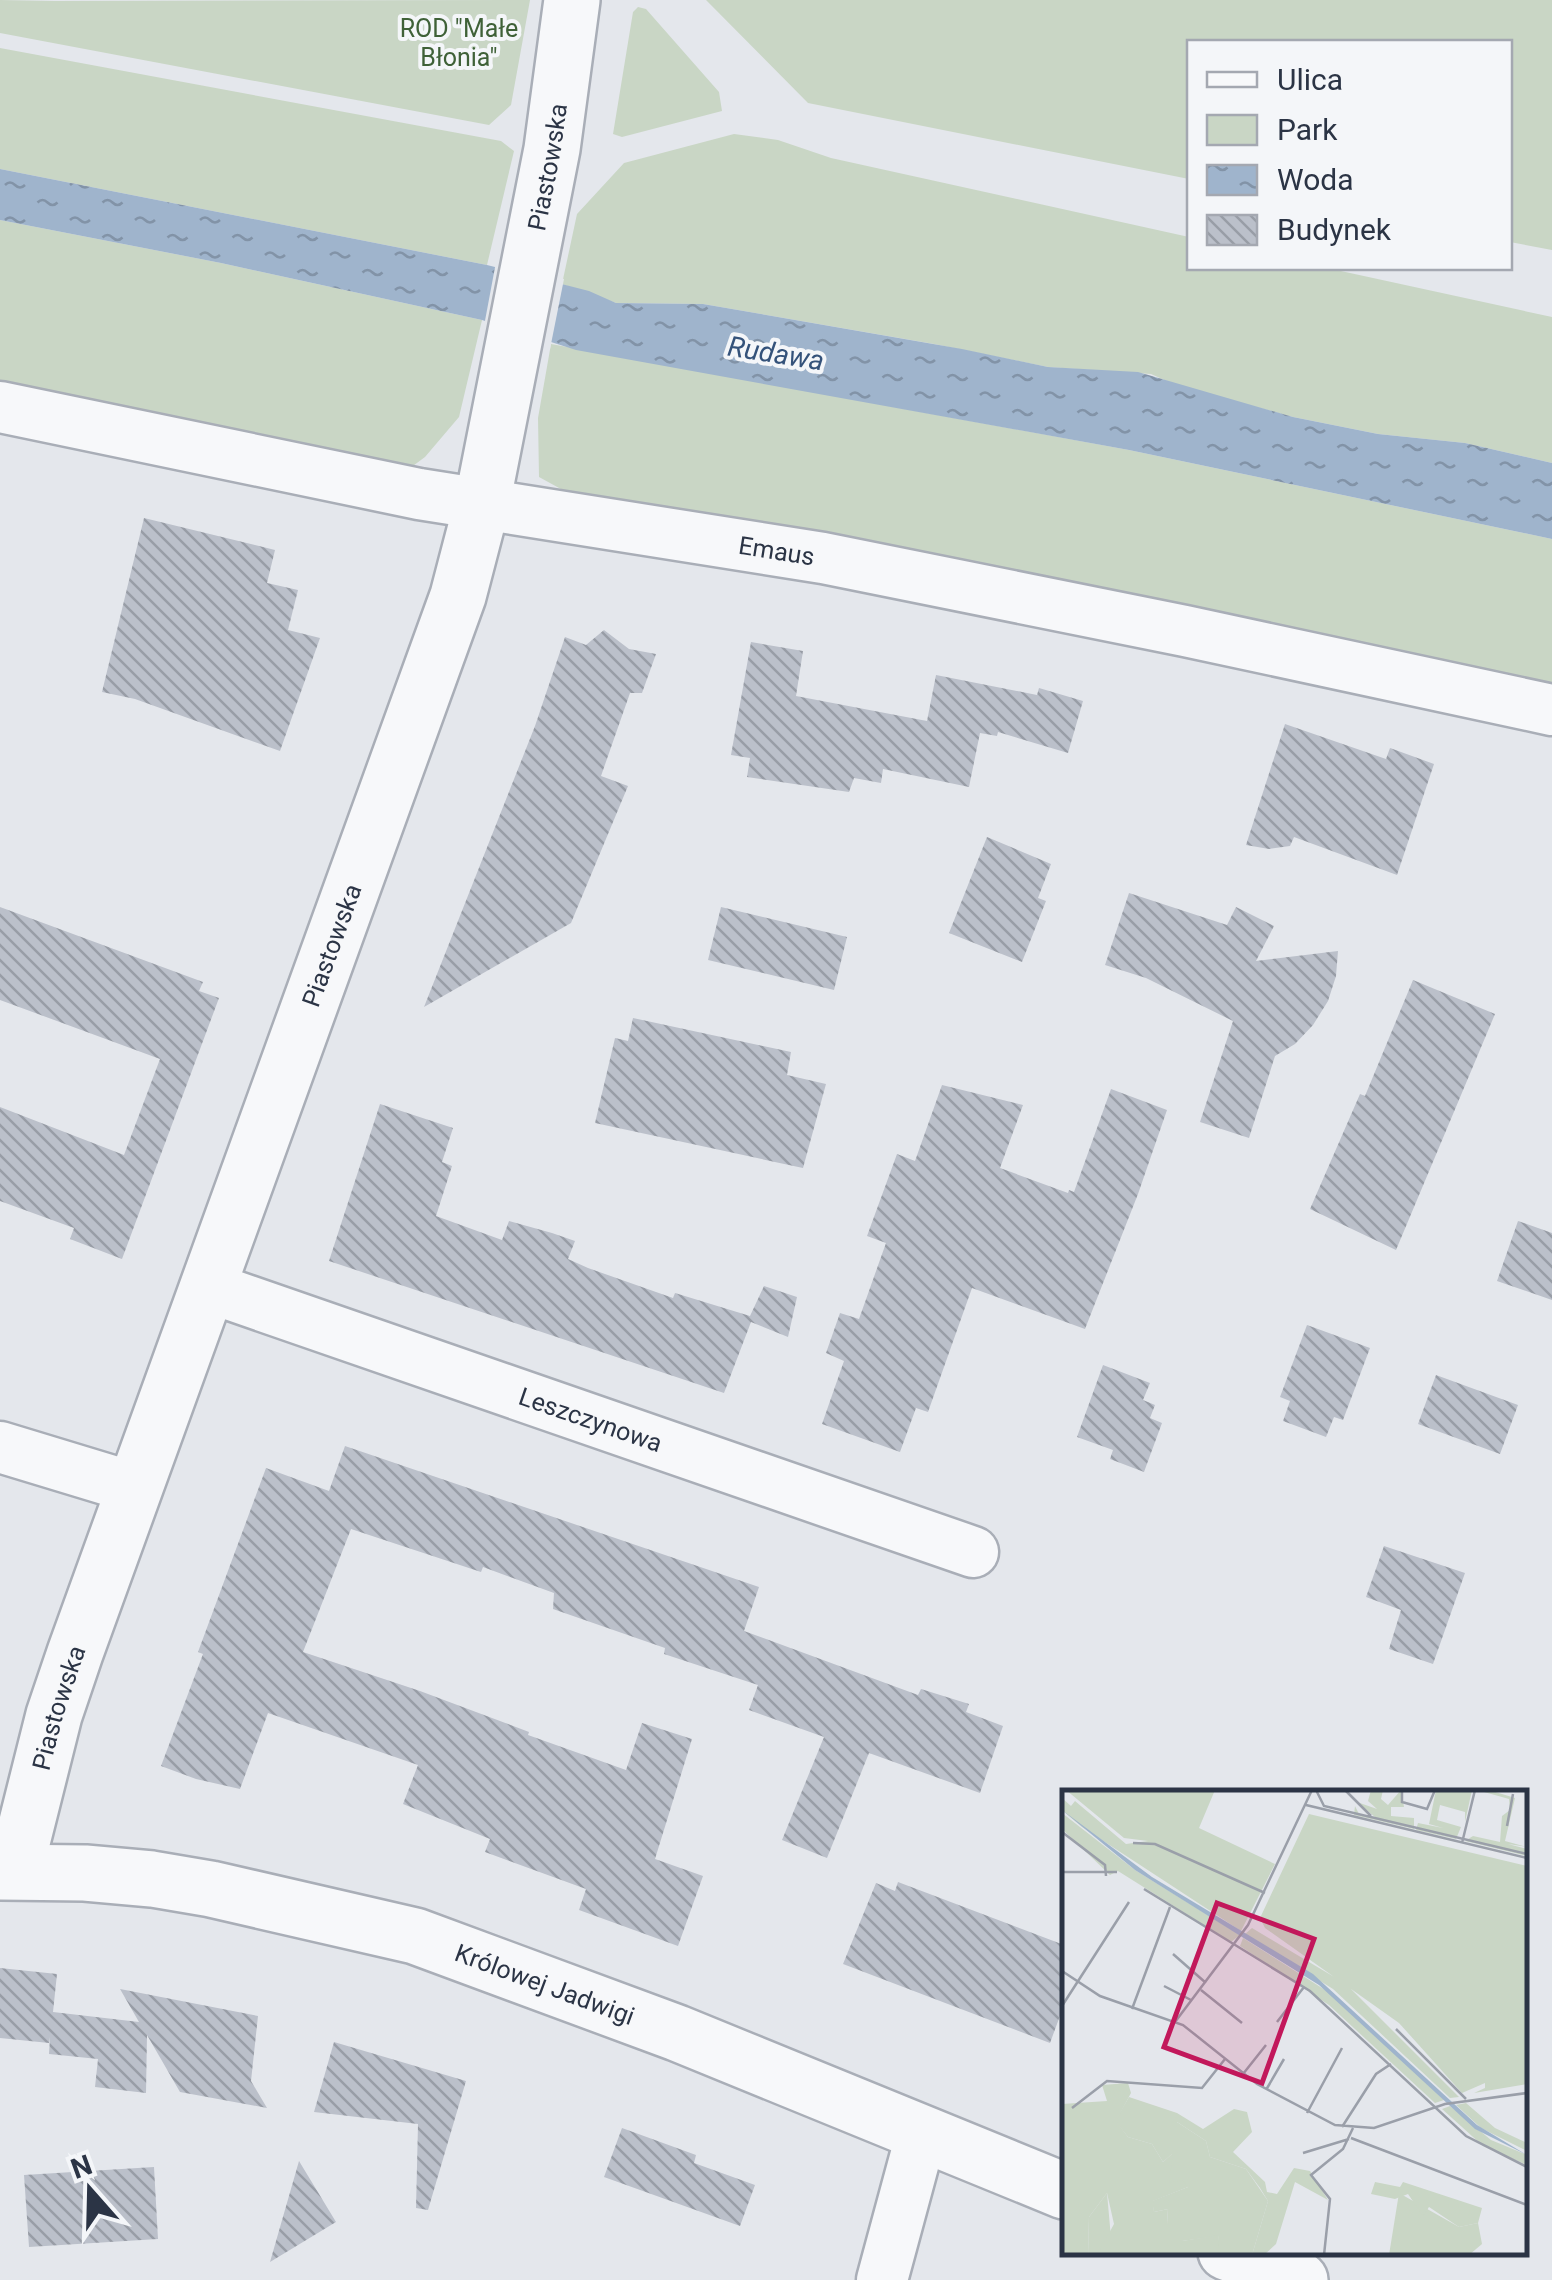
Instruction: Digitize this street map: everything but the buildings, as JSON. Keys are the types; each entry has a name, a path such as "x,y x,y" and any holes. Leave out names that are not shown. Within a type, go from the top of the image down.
{"street":[{"name":"Piastowska","path":"8,1871 54,1715 458,596 482,504 540,213 572,0"},
{"name":"Emaus","path":"0,407 419,494 823,558 1552,710"},
{"name":"Leszczynowa","path":"208,1287 973,1552"},
{"path":"0,1447 135,1488"},
{"name":"Królowej Jadwigi","path":"8,1871 152,1879 414,1936 677,2034 1062,2190"},
{"path":"882,2280 922,2132"},
{"path":"1234,2255 1300,2280"}],"green space":[{"name":"ROD \"Małe Błonia\"","path":"0,0 530,0 511,105 489,125 0,33"},
{"path":"706,0 1552,0 1552,250 1512,242 1512,40 1187,40 1187,179 808,103"},
{"path":"638,7 646,9 719,92 722,111 622,137 613,134 633,12"},
{"path":"0,48 501,141 514,151 487,265 0,169"},
{"path":"734,134 778,140 831,158 1187,237 1187,270 1336,270 1552,317 1552,463 1465,443 1378,434 1293,417 1178,386 1151,374 1048,367 703,304 616,303 562,284 577,214 624,163"},
{"path":"0,220 482,320 459,417 425,457 402,474 0,391"},
{"path":"551,344 1129,450 1552,539 1552,695 570,494 539,477 538,418"}],"water":[{"name":"Rudawa","path":"0,169 487,265 589,291 616,303 703,304 1048,367 1138,372 1293,417 1378,434 1465,443 1552,463 1552,539 1129,450 576,350 482,320 0,220"}],"pier":[{"path":"496,262 564,279 550,349 484,326"}]}
